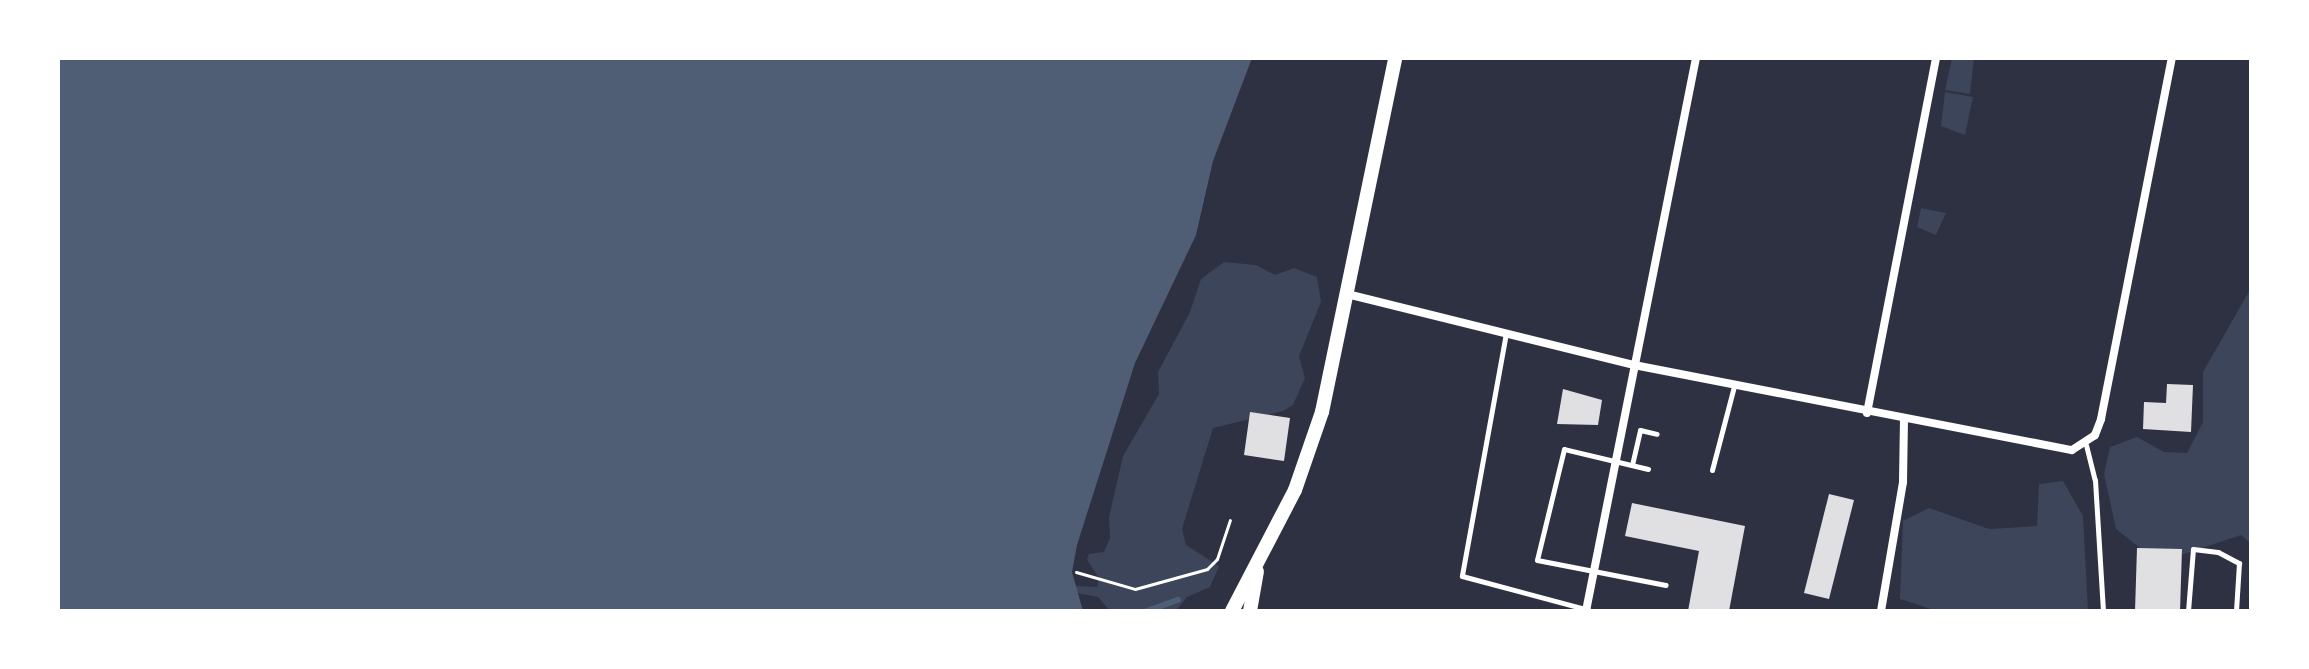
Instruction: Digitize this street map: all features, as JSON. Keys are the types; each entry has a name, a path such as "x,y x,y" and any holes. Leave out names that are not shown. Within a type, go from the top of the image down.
{"main road":[{"path":"1232,611 1306,464 1347,294 1395,58"},
{"path":"1250,611 1260,554"}],"street":[{"path":"1587,610 1613,461 1696,58"},
{"path":"1867,413 1936,58"},
{"path":"1347,294 1634,365 1734,386 2059,451 2086,445 2101,419 2172,58"},
{"path":"1884,610 1903,482 1904,420"}],"lane":[{"path":"1506,332 1462,576 1587,610"},
{"path":"1712,470 1734,386"},
{"path":"1632,465 1640,430 1657,434"},
{"path":"2086,445 2095,480 2103,611"},
{"path":"1648,469 1564,449 1537,560 1593,574 1666,585"},
{"path":"2188,611 2193,549 2218,552 2239,563 2236,611"}],"path":[{"path":"1076,572 1135,589 1207,569 1217,559 1230,520"}],"shaded area":[{"path":"58,58 1252,58 1213,161 1196,235 1135,363 1077,545 1072,572 1083,611 58,611"},
{"path":"1952,58 1974,58 1970,94 1945,90"},
{"path":"1945,92 1973,97 1965,135 1941,126"},
{"path":"1921,208 1946,213 1936,235 1917,227"},
{"path":"1224,262 1256,265 1275,275 1294,268 1317,277 1321,302 1299,356 1305,378 1293,405 1283,411 1213,428 1182,529 1186,545 1219,566 1210,587 1187,597 1176,611 1110,611 1098,597 1072,592 1075,586 1097,587 1099,578 1087,560 1089,554 1104,552 1110,538 1109,517 1123,456 1159,394 1158,372 1190,312 1201,279"},
{"path":"2251,288 2251,544 2241,535 2175,557 2149,555 2116,529 2104,474 2110,447 2137,437 2164,452 2187,453 2203,422 2203,372"},
{"path":"2063,481 2083,516 2088,611 1937,611 1900,599 1903,521 1929,508 1989,529 2037,526 2039,484"}],"building":[{"path":"2167,384 2193,385 2191,432 2143,429 2144,402 2166,403"},
{"path":"1563,389 1602,400 1598,425 1557,424"},
{"path":"1250,412 1290,418 1284,461 1244,455"},
{"path":"1829,494 1854,500 1829,599 1804,593"},
{"path":"1632,503 1745,526 1729,611 1688,611 1699,551 1625,536"},
{"path":"2137,548 2182,549 2180,611 2135,611"}],"waterway":[{"path":"1147,611 1178,600"}]}
